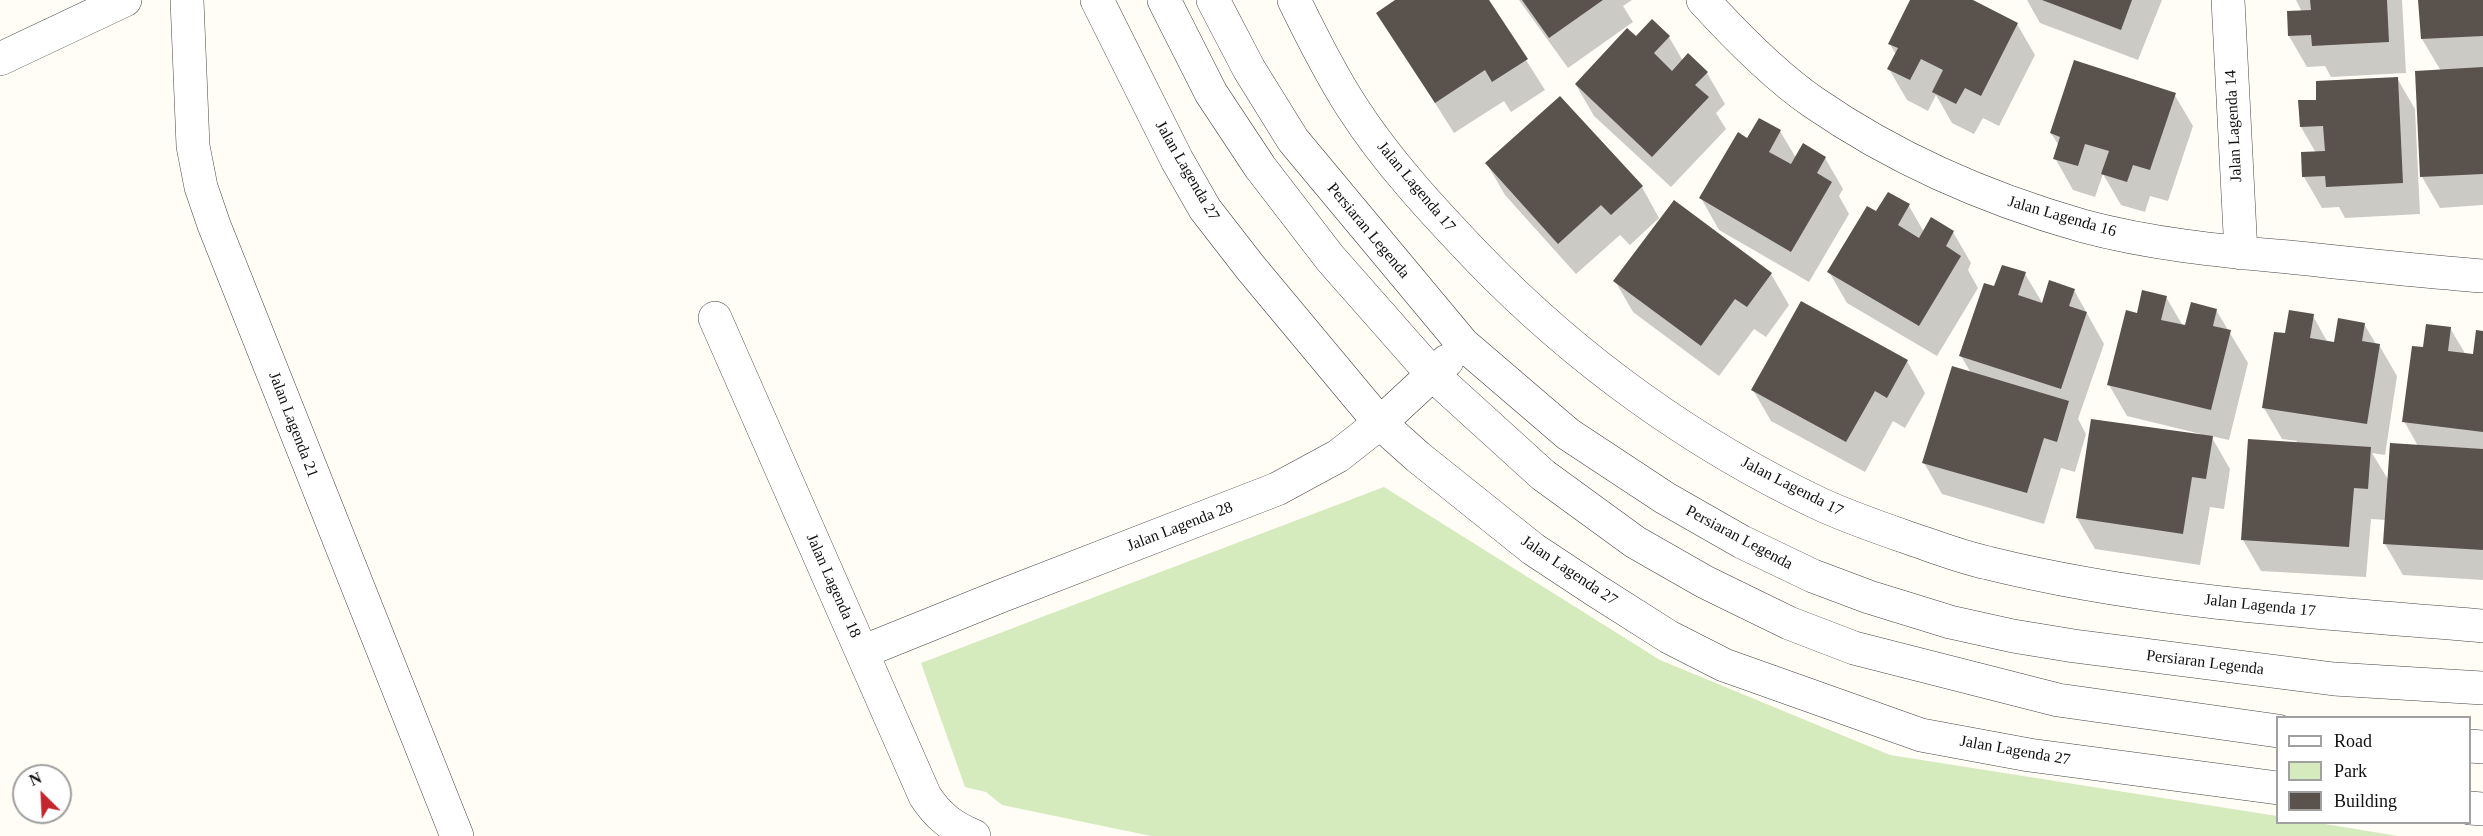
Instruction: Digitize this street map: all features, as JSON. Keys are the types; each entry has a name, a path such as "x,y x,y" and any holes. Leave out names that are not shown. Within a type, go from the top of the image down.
{"street":[{"path":"0,59 125,0"},
{"name":"Jalan Lagenda 21","path":"187,0 193,146 201,187 262,347 457,836"},
{"name":"Jalan Lagenda 27","path":"1098,0 1177,160 1205,209 1250,267 1380,423 1418,457 1533,549 1669,637 1724,665 1920,735 2029,755 2276,788"},
{"path":"1164,0 1211,93 1260,167 1330,258 1434,376 1543,476 1635,542 1705,582 1789,623 1854,648 2058,700 2276,731"},
{"name":"Persiaran Legenda","path":"1213,0 1249,69 1293,140 1463,344 1568,434 1665,498 1742,542 1814,576 1869,597 1950,622 2074,646 2334,679 2483,688"},
{"name":"Jalan Lagenda 17","path":"1294,0 1314,42 1354,111 1438,218 1513,294 1603,371 1644,402 1774,481 1822,506 1868,524 1986,563 2152,593 2241,606 2483,626"},
{"name":"Jalan Lagenda 16","path":"1703,0 1764,60 1811,100 1854,128 1942,174 2030,209 2085,226 2162,243 2241,253 2483,276"},
{"name":"Jalan Lagenda 14","path":"2228,0 2241,253"},
{"name":"Jalan Lagenda 18","path":"715,318 925,796 936,813 955,829 974,836"},
{"name":"Jalan Lagenda 28","path":"862,652 1277,489 1338,456 1434,376 1463,344"}],"green space":[{"path":"1384,487 1660,660 1890,755 2276,816 2276,824 2325,824 2398,836 1151,836 1002,805 986,792 965,787 921,663"}],"building":[{"path":"1395,0 1489,0 1528,59 1492,82 1485,70 1435,103 1376,13"},
{"path":"1522,0 1603,0 1549,38"},
{"path":"1910,0 1973,0 2018,23 1981,96 1965,88 1956,104 1932,92 1943,70 1921,59 1910,80 1887,69 1898,48 1888,44"},
{"path":"2042,0 2132,0 2121,30"},
{"path":"2310,0 2387,0 2389,42 2312,46 2311,35 2288,36 2287,11 2311,10"},
{"path":"2418,0 2483,0 2483,36 2421,39"},
{"path":"1652,19 1670,36 1654,53 1672,71 1688,53 1708,72 1695,85 1709,97 1652,157 1575,84 1627,28 1636,36"},
{"path":"2074,60 2176,93 2150,170 2133,165 2127,182 2101,174 2109,151 2085,144 2078,166 2053,159 2060,137 2050,133"},
{"path":"2483,67 2483,174 2420,177 2415,71"},
{"path":"2398,77 2403,183 2326,187 2325,176 2302,177 2301,152 2325,151 2323,126 2300,127 2298,100 2316,100 2316,81"},
{"path":"1560,96 1643,186 1611,215 1601,205 1558,244 1485,163"},
{"path":"1759,118 1781,130 1769,152 1791,164 1803,143 1826,157 1817,173 1832,182 1791,252 1699,198 1738,132 1747,138"},
{"path":"1888,192 1910,204 1898,225 1919,238 1931,217 1954,231 1946,246 1961,256 1919,326 1827,272 1867,206 1876,211"},
{"path":"1674,200 1772,273 1747,307 1735,299 1701,346 1613,281"},
{"path":"2002,265 2026,272 2018,295 2042,303 2049,280 2075,289 2069,306 2087,312 2061,389 1959,356 1984,283 1994,286"},
{"path":"2142,290 2167,296 2161,320 2185,325 2191,302 2217,309 2213,326 2231,330 2211,410 2107,385 2126,310 2137,313"},
{"path":"1801,301 1908,360 1887,398 1875,391 1846,442 1751,390"},
{"path":"2289,310 2314,314 2310,338 2334,342 2338,318 2365,323 2362,341 2380,344 2367,424 2262,408 2274,332 2285,333"},
{"path":"2426,324 2451,327 2448,351 2473,354 2476,330 2483,331 2483,432 2402,422 2412,346 2423,347"},
{"path":"1952,366 2069,401 2057,442 2044,438 2027,493 1922,463"},
{"path":"2091,419 2213,436 2206,479 2192,477 2183,534 2076,518"},
{"path":"2248,439 2371,447 2368,489 2354,488 2349,547 2241,540"},
{"path":"2390,443 2483,449 2483,550 2383,544"}]}
